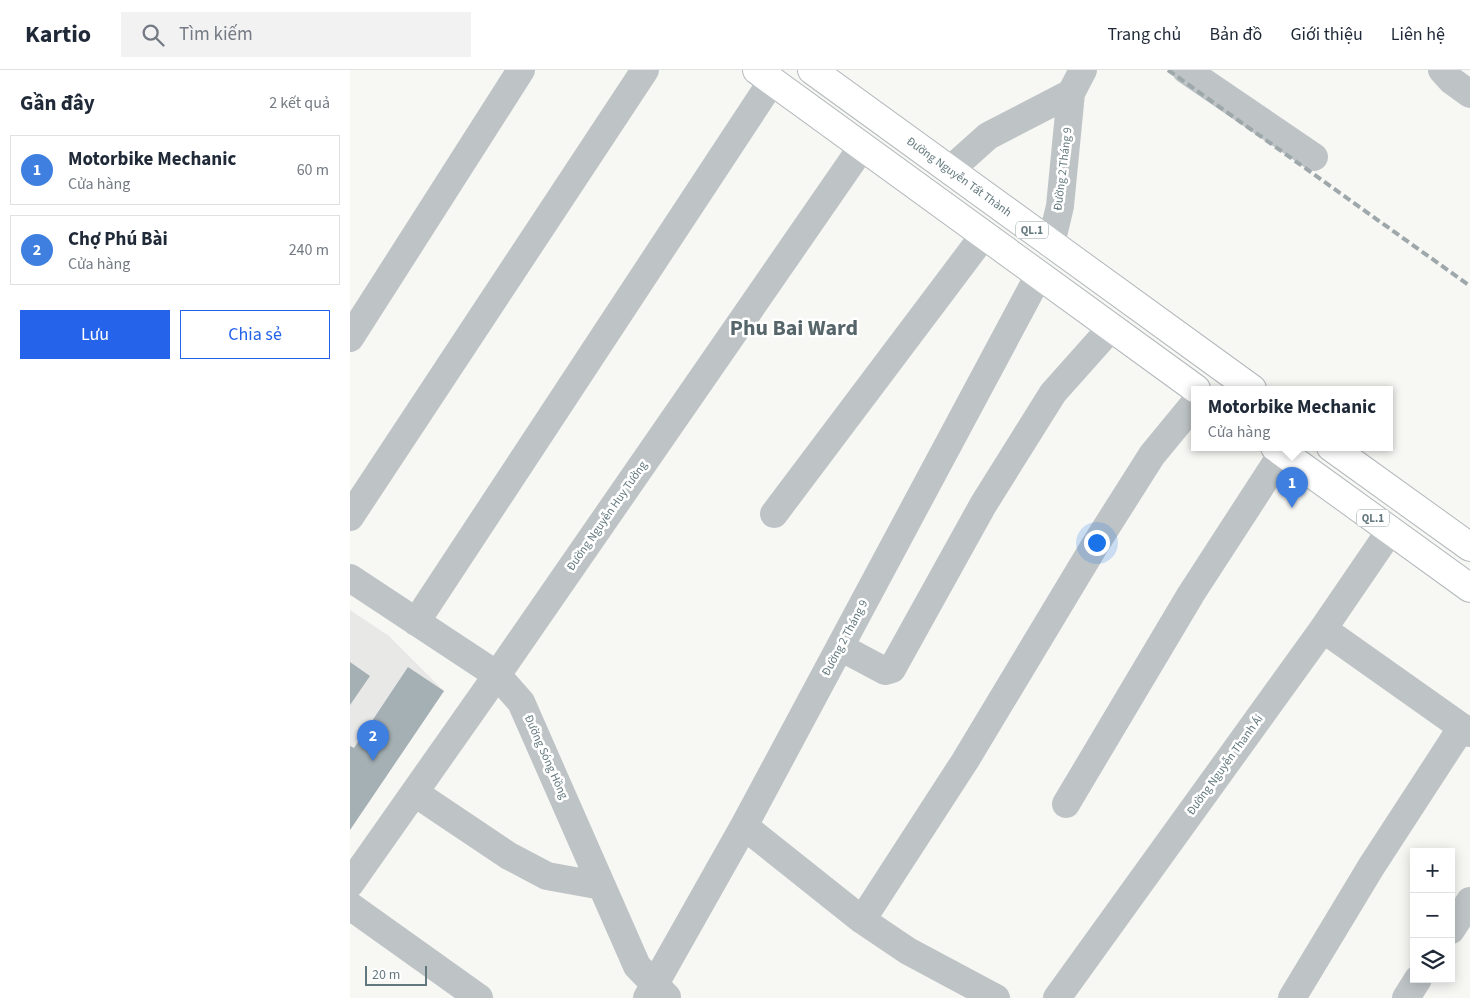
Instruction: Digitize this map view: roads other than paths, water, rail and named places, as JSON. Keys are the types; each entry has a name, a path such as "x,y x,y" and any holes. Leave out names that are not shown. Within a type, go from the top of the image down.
{"main road":[{"name":"Đường Nguyễn Tất Thành","path":"812,70 1248,386"},
{"name":"QL.1","path":"764,76 1192,386"},
{"path":"925,192 950,170"},
{"path":"1034,272 1051,244"},
{"name":"QL.1","path":"1280,451 1470,588"},
{"name":"QL.1","path":"1338,451 1470,547"}],"street":[{"path":"350,338 522,70"},
{"path":"350,517 645,70"},
{"path":"1186,70 1314,157"},
{"path":"1442,70 1452,81 1470,94"},
{"path":"416,622 764,76"},
{"name":"Đường 2 Tháng 9","path":"950,170 988,136 1077,81"},
{"name":"Đường 2 Tháng 9","path":"1051,244 1060,206 1077,81"},
{"name":"Đường Nguyễn Huy Tưởng","path":"350,884 497,676 862,147"},
{"path":"774,514 984,235"},
{"name":"Đường 2 Tháng 9","path":"657,994 840,647 1034,272"},
{"path":"840,647 885,671 892,669 983,505 1053,394 1111,328"},
{"path":"862,920 965,761 1152,455 1191,408"},
{"path":"1066,804 1278,451"},
{"name":"Đường Nguyễn Thanh Ái","path":"1058,998 1323,629 1390,531"},
{"name":"Đường Sóng Hồng","path":"350,578 497,676 521,702 637,966 657,994"},
{"path":"1292,998 1371,867 1466,730 1323,629"},
{"path":"414,793 509,856 547,876 602,886"},
{"path":"744,826 862,920 908,951 996,998"},
{"path":"1455,924 1470,901"},
{"path":"350,906 479,998"},
{"path":"1406,998 1415,983"}],"railway":[{"path":"1168,70 1470,286"}],"place":[{"name":"Motorbike Mechanic","path":"1292,508"},
{"name":"Chợ Phú Bài","path":"373,761"}],"district":[{"name":"Phu Bai Ward","path":"794,328"}]}
